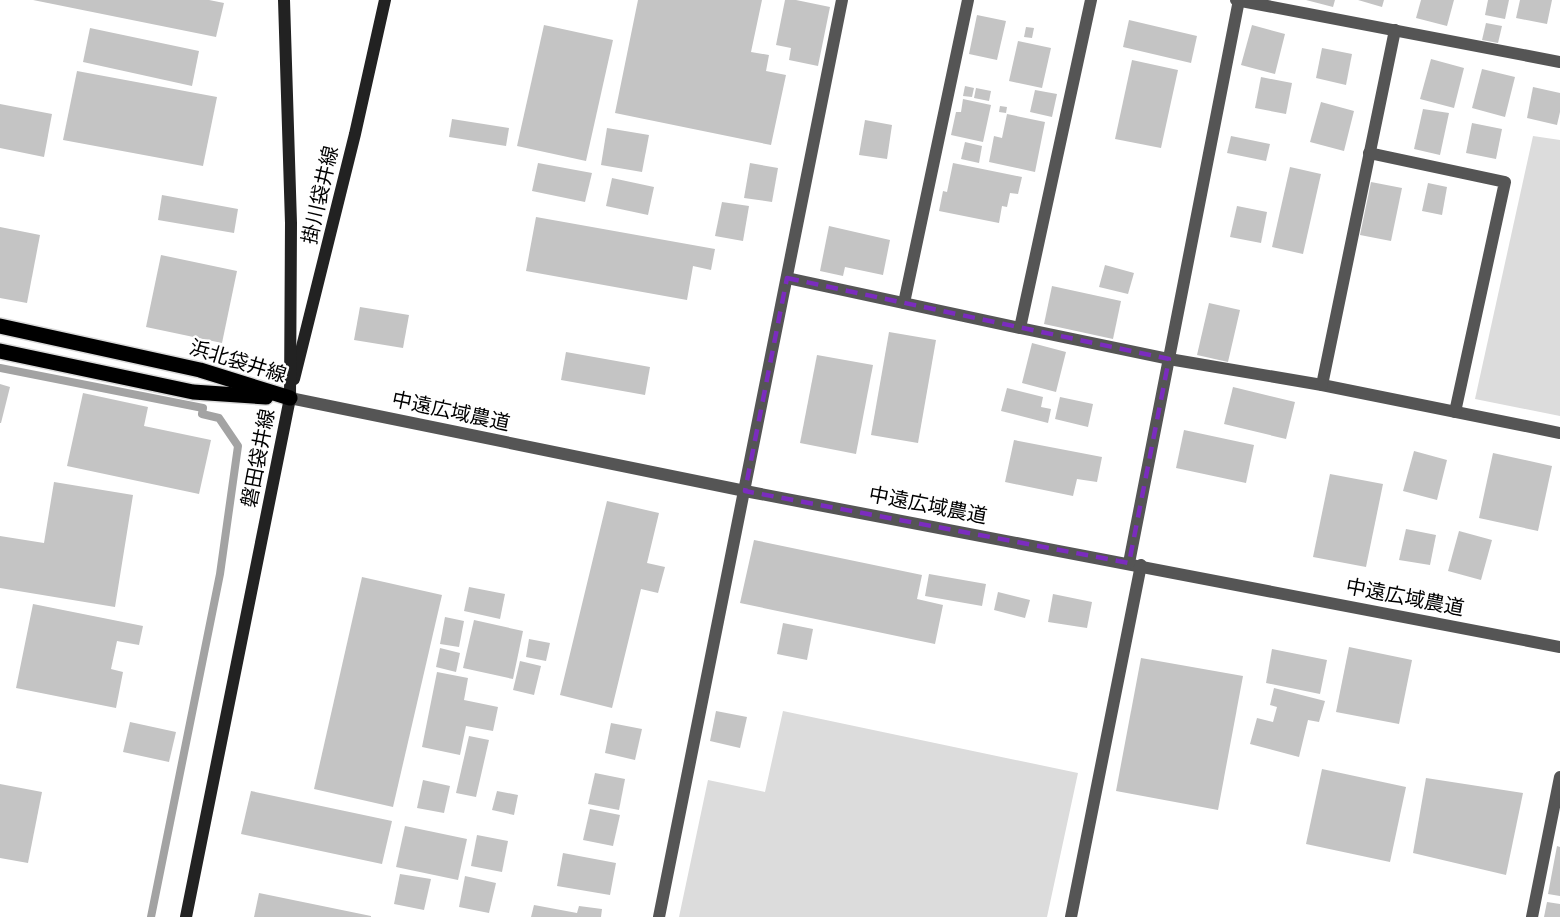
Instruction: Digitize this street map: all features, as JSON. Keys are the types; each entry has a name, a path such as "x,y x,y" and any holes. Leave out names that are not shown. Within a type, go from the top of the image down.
{"main road":[{"name":"磐田袋井線","path":"186,917 290,398 291,223 284,0"},
{"name":"掛川袋井線","path":"290,398 347,169 385,0"},
{"name":"浜北袋井線","path":"0,326 200,370 290,398"},
{"name":"浜北袋井線","path":"0,351 193,392 290,398"}],"street":[{"path":"659,917 842,0"},
{"path":"904,303 968,0"},
{"path":"1020,328 1091,0"},
{"path":"1071,917 1135,564 1169,359 1238,0 1560,62"},
{"path":"1322,385 1395,30"},
{"path":"1369,153 1505,182 1455,412"},
{"path":"787,278 1169,359 1322,385 1560,433"},
{"name":"中遠広域農道","path":"290,398 745,491 1560,647"},
{"path":"1532,917 1560,777"}],"highlighted area":[{"path":"787,278 1169,359 1129,563 745,491"}],"shaded area":[{"path":"1533,136 1560,140 1560,416 1475,399"},
{"path":"783,711 1078,773 1047,917 679,917 708,780 765,792"}],"building":[{"path":"33,0 209,0 224,3 216,37"},
{"path":"638,0 762,0 751,52 769,55 766,71 786,75 771,145 615,113"},
{"path":"785,0 830,7 818,66 789,60 791,48 776,45"},
{"path":"1306,0 1335,0 1333,7"},
{"path":"1358,0 1384,0 1382,7"},
{"path":"1421,0 1454,0 1447,26 1416,18"},
{"path":"1488,0 1509,0 1505,19 1485,15"},
{"path":"1520,0 1552,0 1547,24 1516,18"},
{"path":"977,15 1006,21 997,60 969,54"},
{"path":"1129,20 1197,36 1191,63 1123,47"},
{"path":"1486,23 1502,26 1498,43 1482,40"},
{"path":"544,25 613,40 586,161 517,146"},
{"path":"1252,25 1285,34 1275,74 1241,65"},
{"path":"1026,27 1034,28 1032,38 1024,37"},
{"path":"90,28 199,51 192,86 83,62"},
{"path":"1018,41 1051,48 1042,88 1009,81"},
{"path":"1322,48 1352,54 1346,85 1316,78"},
{"path":"1431,59 1464,68 1454,108 1420,99"},
{"path":"1132,60 1178,70 1161,148 1115,139"},
{"path":"1482,69 1515,77 1505,117 1472,108"},
{"path":"77,71 217,97 203,166 63,140"},
{"path":"1261,77 1292,83 1286,114 1255,108"},
{"path":"965,86 974,88 972,97 963,96"},
{"path":"1533,87 1560,93 1557,125 1527,118"},
{"path":"976,88 991,91 989,101 974,98"},
{"path":"1035,90 1057,94 1052,117 1030,112"},
{"path":"963,99 991,105 983,142 951,135 956,112 961,112"},
{"path":"1321,102 1354,111 1344,151 1310,142"},
{"path":"0,104 52,114 44,157 0,148"},
{"path":"1000,106 1007,107 1006,113 999,112"},
{"path":"1423,109 1449,113 1440,155 1414,149"},
{"path":"1007,114 1045,122 1035,172 989,162 994,136 1002,138"},
{"path":"452,119 509,128 506,146 449,137"},
{"path":"865,120 892,125 887,159 859,155"},
{"path":"1472,123 1502,129 1496,159 1466,153"},
{"path":"607,128 649,135 642,172 601,165"},
{"path":"1231,136 1270,144 1266,161 1227,153"},
{"path":"965,142 982,146 979,163 961,159"},
{"path":"538,163 592,173 585,202 532,191"},
{"path":"750,163 778,168 772,202 744,198"},
{"path":"953,163 1022,177 1018,194 1010,193 1007,207 1002,206 999,223 939,211 943,191 947,192"},
{"path":"1290,167 1321,174 1303,254 1272,247"},
{"path":"612,178 654,187 648,215 606,206"},
{"path":"1371,182 1402,188 1391,241 1360,235"},
{"path":"1428,183 1447,187 1442,215 1422,211"},
{"path":"162,195 238,209 234,233 158,220"},
{"path":"722,202 749,206 743,241 715,236"},
{"path":"1237,206 1267,212 1261,243 1230,237"},
{"path":"536,217 715,249 711,270 693,266 687,300 526,271"},
{"path":"829,226 890,240 883,275 845,267 843,276 820,271"},
{"path":"0,227 40,235 27,303 0,298"},
{"path":"161,255 237,271 222,343 146,327"},
{"path":"1105,265 1134,273 1128,294 1099,287"},
{"path":"1052,286 1121,301 1113,339 1044,324"},
{"path":"1209,303 1240,310 1228,362 1197,355"},
{"path":"360,307 409,315 403,348 354,340"},
{"path":"889,332 936,340 918,443 871,435"},
{"path":"1032,343 1066,352 1056,392 1022,383"},
{"path":"566,352 650,367 645,395 561,380"},
{"path":"817,355 873,365 856,454 800,443"},
{"path":"0,384 10,387 1,423 0,423"},
{"path":"1233,387 1295,402 1286,439 1224,424"},
{"path":"1007,388 1043,397 1041,407 1051,409 1048,423 1001,411"},
{"path":"83,393 148,407 144,426 211,440 199,494 67,466"},
{"path":"1060,397 1093,404 1088,427 1055,419"},
{"path":"1184,430 1254,445 1246,483 1176,468"},
{"path":"1014,440 1102,457 1097,482 1077,479 1073,496 1005,482"},
{"path":"1414,451 1447,460 1437,500 1403,491"},
{"path":"1493,453 1552,466 1538,531 1479,518"},
{"path":"1330,474 1383,484 1366,567 1313,557"},
{"path":"54,482 133,495 115,607 0,588 0,536 44,543"},
{"path":"607,501 659,513 647,563 665,567 658,593 641,589 612,708 560,695"},
{"path":"1406,529 1436,535 1430,565 1399,560"},
{"path":"1459,531 1492,540 1481,580 1448,571"},
{"path":"754,540 922,575 917,599 943,605 935,644 740,603"},
{"path":"929,574 986,584 982,606 925,596"},
{"path":"362,577 442,595 393,807 314,789"},
{"path":"469,587 505,594 500,619 464,611"},
{"path":"998,592 1030,600 1025,618 994,610"},
{"path":"1053,594 1092,602 1087,628 1048,622"},
{"path":"33,604 143,626 139,645 117,641 111,669 123,672 116,708 16,688"},
{"path":"445,617 464,621 459,647 440,644"},
{"path":"474,620 523,631 513,679 463,668"},
{"path":"783,623 813,629 807,660 777,654"},
{"path":"529,639 550,643 546,661 526,657"},
{"path":"1349,647 1412,660 1399,724 1336,712"},
{"path":"440,648 460,653 456,672 436,667"},
{"path":"1272,649 1327,660 1320,694 1266,683"},
{"path":"1141,658 1243,676 1218,810 1116,791"},
{"path":"520,661 541,666 534,695 513,690"},
{"path":"437,672 468,678 464,700 498,707 493,731 466,726 460,755 422,747"},
{"path":"1274,688 1325,701 1319,722 1308,720 1299,757 1250,744 1257,718 1273,722 1277,707 1270,705"},
{"path":"716,711 747,717 740,748 710,741"},
{"path":"130,722 176,732 169,762 123,752"},
{"path":"611,723 642,729 635,760 605,753"},
{"path":"469,736 489,740 476,797 456,793"},
{"path":"1322,769 1406,787 1390,862 1306,844"},
{"path":"595,773 625,779 619,810 588,804"},
{"path":"1426,778 1523,793 1506,875 1413,853"},
{"path":"423,780 450,786 444,813 417,808"},
{"path":"0,784 42,792 28,863 0,858"},
{"path":"251,791 392,821 382,864 241,834"},
{"path":"497,791 518,795 514,815 492,810"},
{"path":"590,809 620,815 613,846 583,840"},
{"path":"405,826 467,839 458,880 396,867"},
{"path":"477,835 508,841 502,872 471,866"},
{"path":"1557,846 1560,847 1560,896 1548,894"},
{"path":"563,853 616,863 610,895 557,886"},
{"path":"400,874 431,879 424,910 394,904"},
{"path":"465,876 496,883 489,913 459,907"},
{"path":"259,893 371,916 371,917 254,917"},
{"path":"1547,902 1560,904 1560,917 1544,917"},
{"path":"534,905 577,913 579,906 602,909 601,917 531,917"}],"waterway":[{"path":"0,368 203,408 202,414 219,418 238,446 220,574 151,917"}]}
